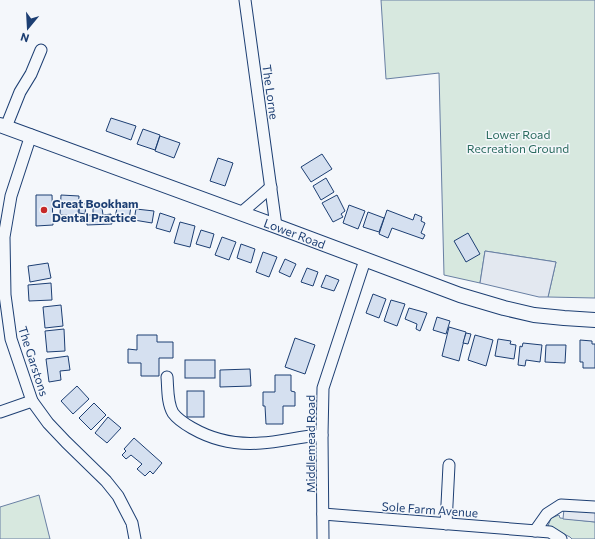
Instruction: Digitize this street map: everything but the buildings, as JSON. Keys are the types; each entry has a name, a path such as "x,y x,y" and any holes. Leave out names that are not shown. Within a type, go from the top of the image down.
{"street":[{"name":"The Lorne","path":"245,0 276,226"},
{"path":"3,126 41,50"},
{"name":"Lower Road","path":"3,126 31,135 460,295 534,315 595,320"},
{"name":"The Garstons","path":"31,135 11,196 4,237 2,295 11,339 32,401 48,423 94,468 114,491 126,509 132,523 135,539"},
{"path":"241,213 271,187"},
{"name":"Middlemead Road","path":"323,539 323,388 365,260"},
{"path":"167,377 168,400 172,412 179,420 203,434 214,438 242,443 261,443 322,435"},
{"path":"0,412 32,401"},
{"path":"446,524 449,465"},
{"path":"535,531 547,514 562,505 595,507"},
{"name":"Sole Farm Avenue","path":"323,514 550,532 561,539"}],"green space":[{"name":"Lower Road Recreation Ground","path":"381,0 595,0 595,298 548,297 556,262 485,251 480,283 444,275 439,73 386,79"},
{"path":"39,495 50,539 0,539 0,507"},
{"path":"559,515 560,518 595,522 595,539 572,539 548,526 551,518"}],"shaded area":[{"path":"485,251 556,262 548,297 539,297 480,283"},
{"path":"564,509 595,512 595,522 563,519"}],"place":[{"name":"Great Bookham Dental Practice","path":"44,210"}]}
